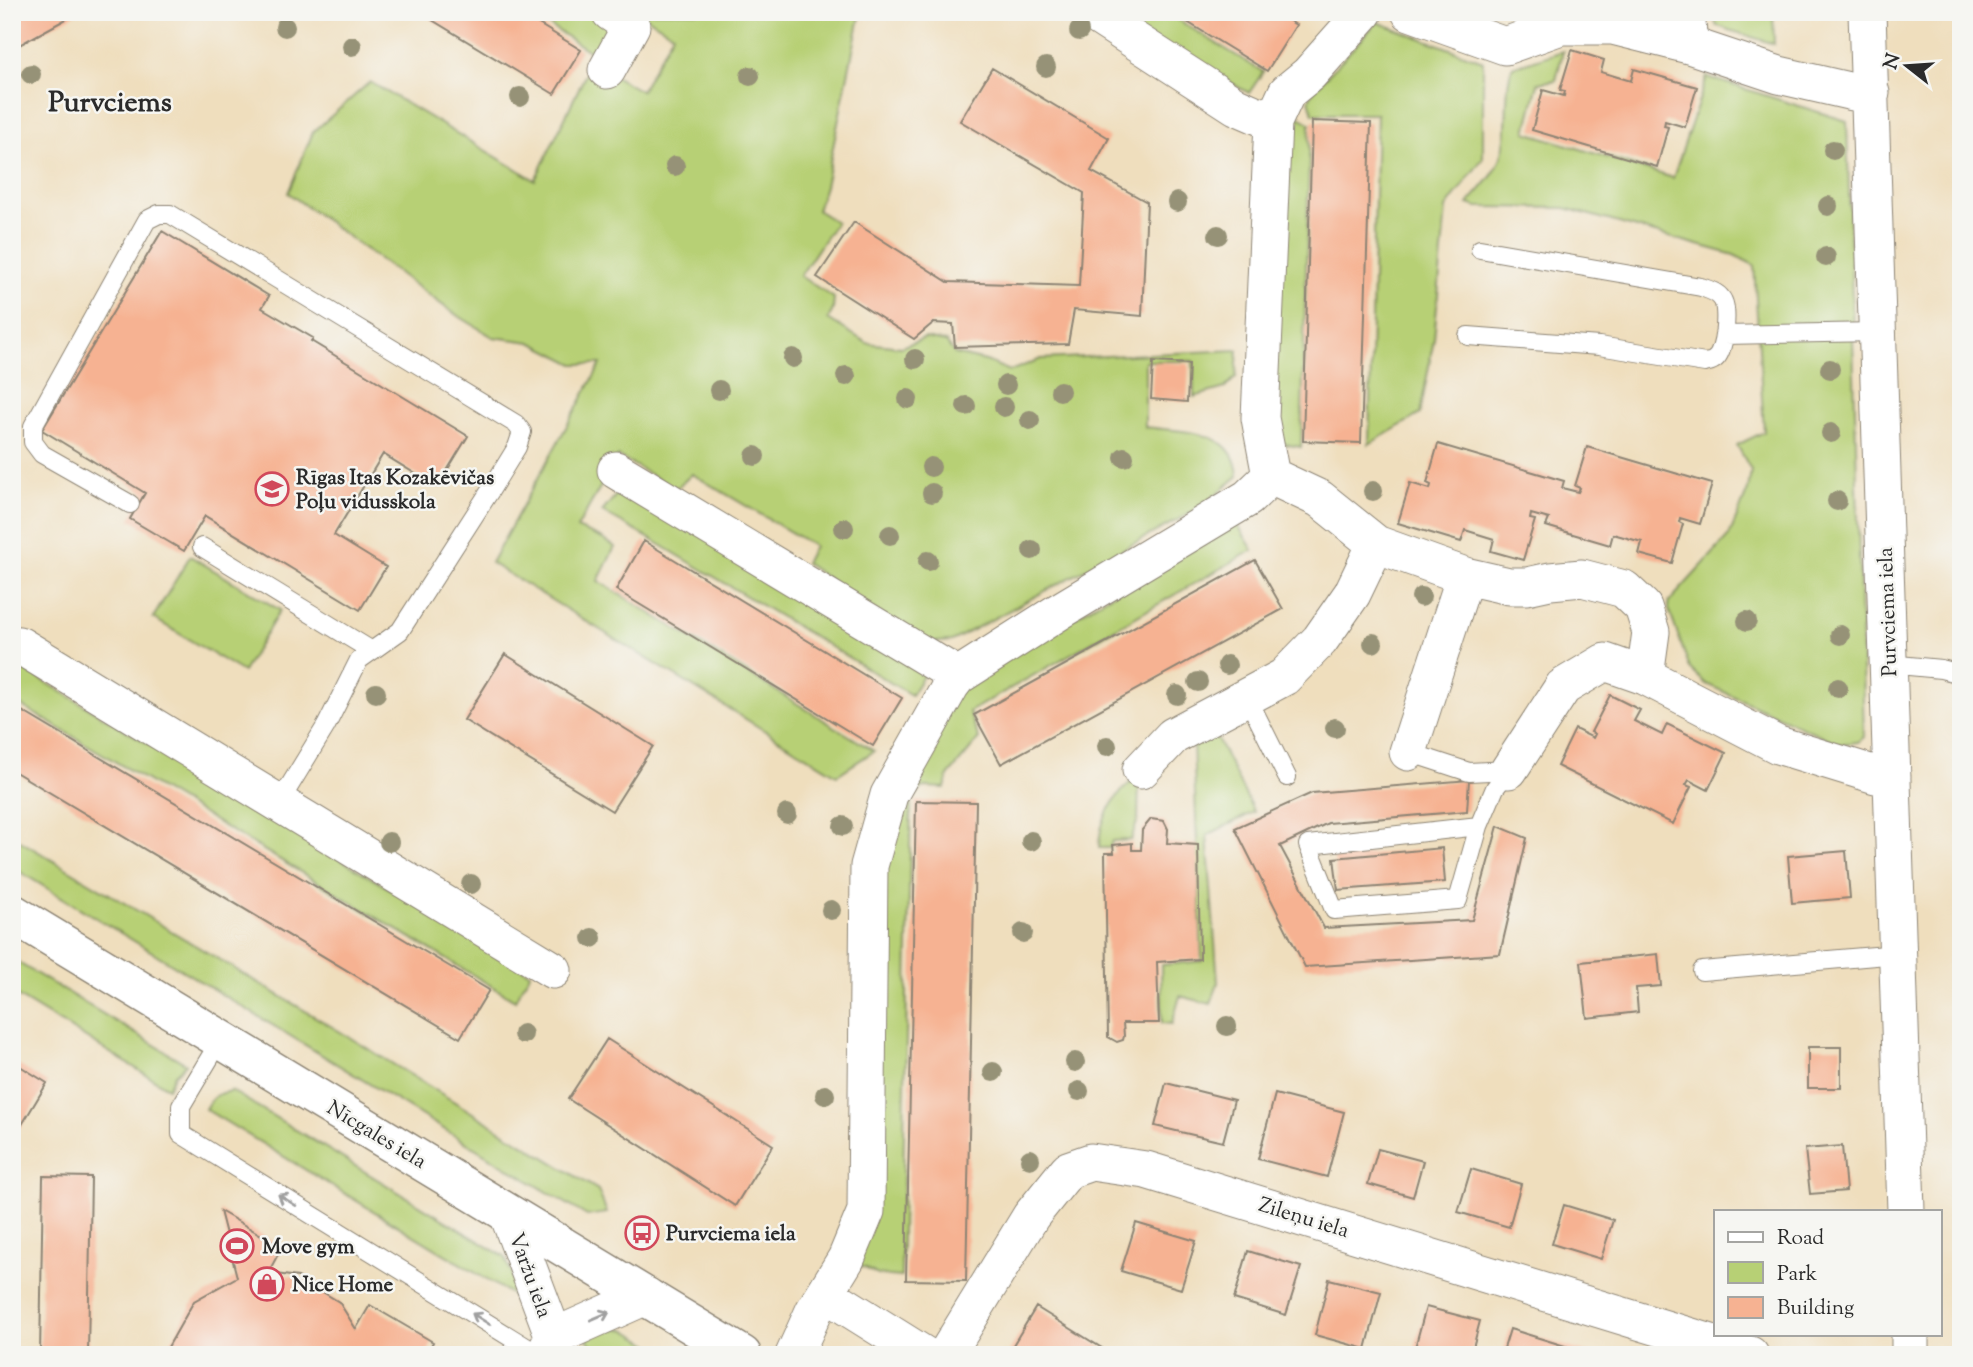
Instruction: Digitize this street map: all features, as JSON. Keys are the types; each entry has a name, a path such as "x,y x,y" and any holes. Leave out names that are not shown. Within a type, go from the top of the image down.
{"street":[{"path":"607,69 631,26 610,12"},
{"path":"1091,12 1236,106 1273,122"},
{"path":"1271,476 1260,418 1273,122 1287,92 1309,74 1364,12"},
{"path":"1410,12 1505,46 1561,26 1687,29 1779,75 1853,92 1871,93"},
{"name":"Purvciema iela","path":"1867,12 1906,1210"},
{"path":"616,470 958,676"},
{"path":"1271,476 1321,499 1376,544 1465,576 1510,586 1581,578 1624,589 1643,607 1651,632 1645,677"},
{"path":"794,1355 814,1311 846,1259 866,1211 869,866 889,796 958,676 1248,498 1271,476"},
{"path":"1141,770 1173,736 1284,677 1320,639 1352,594 1376,544"},
{"path":"1408,752 1465,576"},
{"path":"12,643 553,970"},
{"path":"1509,770 1563,687 1605,662 1645,677 1778,744 1876,775 1892,776"},
{"name":"Nīcgales iela","path":"12,913 742,1355"},
{"name":"Zileņu iela","path":"946,1355 1031,1216 1068,1170 1091,1162 1146,1170 1750,1355"},
{"name":"Varžu iela","path":"508,1214 546,1349 646,1296"},
{"path":"825,1293 924,1355"},
{"path":"1910,1336 1910,1355"}],"lane":[{"path":"130,504 43,454 33,442 33,426 147,220 159,214 170,215 516,424 522,432 517,447 400,631 359,660 326,726 279,803"},
{"path":"1468,336 1599,346 1705,363 1716,359 1724,335 1724,303 1718,294 1701,287 1480,249"},
{"path":"1724,335 1878,332"},
{"path":"202,547 372,651"},
{"path":"1888,664 1941,669 1961,674"},
{"path":"1247,697 1287,777"},
{"path":"1408,752 1469,772 1509,770"},
{"path":"1479,826 1308,845 1334,910 1458,900 1479,826 1495,788 1509,770"},
{"path":"1702,971 1898,954"},
{"path":"221,1039 181,1106 181,1134 546,1349"}],"green space":[{"path":"529,12 598,12 611,20 595,55"},
{"path":"638,12 861,12 825,186 817,210 836,222 800,276 834,298 833,310 828,319 867,343 901,347 925,338 946,342 955,354 986,361 1010,371 1041,359 1238,350 1236,377 1225,388 1194,397 1193,361 1145,361 1145,427 1190,432 1217,441 1235,460 1238,476 1200,508 952,641 922,643 805,563 814,546 692,474 676,489 618,456 577,528 615,547 598,581 874,751 837,775 491,563 601,364 574,364 531,342 493,337 452,312 288,193 313,132 370,82 535,180 591,63 641,91 673,34"},
{"path":"1101,12 1165,12 1263,72 1249,93"},
{"path":"1711,12 1773,12 1774,44 1717,26"},
{"path":"1377,22 1483,61 1483,158 1446,208 1434,339 1420,414 1369,444 1377,114 1313,114 1309,99 1315,89"},
{"path":"1563,51 1556,80 1538,83 1526,132 1673,178 1707,77 1847,121 1864,737 1858,742 1840,744 1706,684 1690,669 1669,610 1669,602 1729,536 1748,490 1751,470 1737,445 1764,432 1754,265 1734,255 1565,208 1477,207 1468,204 1492,175 1502,153 1512,67"},
{"path":"1292,113 1310,123 1301,447 1284,444 1267,424"},
{"path":"626,483 930,665 911,695 602,512"},
{"path":"1234,519 1253,550 969,712 979,739 948,776 945,788 923,787 911,800 901,1277 878,1275 853,1262 881,858 950,694"},
{"path":"190,556 280,610 243,672 153,618"},
{"path":"12,662 530,973 515,1000 12,700"},
{"path":"1210,724 1254,812 1207,835 1218,983 1211,1004 1180,996 1172,1024 1162,1023 1161,965 1202,961 1193,743"},
{"path":"1133,780 1139,781 1138,819 1131,840 1112,841 1110,848 1099,848 1101,828 1108,811"},
{"path":"12,836 349,1037 598,1190 607,1213 587,1216 12,867"},
{"path":"12,959 186,1064 174,1075 168,1088 12,993"},
{"path":"232,1091 505,1257 522,1301 205,1109 216,1096"},
{"path":"625,1329 667,1355 602,1355 587,1339 598,1331"}],"building":[{"path":"12,12 79,12 12,49"},
{"path":"419,12 519,12 581,50 554,94"},
{"path":"1171,12 1275,12 1296,25 1267,71"},
{"path":"1572,50 1604,60 1601,72 1631,81 1634,69 1697,87 1685,127 1665,121 1664,126 1668,127 1657,167 1532,130 1543,90 1564,96 1565,91 1560,90"},
{"path":"992,68 1109,138 1091,171 1147,202 1142,316 1074,310 1068,344 955,347 953,324 933,323 914,339 817,277 854,222 948,282 1079,286 1084,193 960,121"},
{"path":"1312,121 1371,123 1361,443 1303,441"},
{"path":"162,231 269,296 262,308 313,338 311,341 468,436 437,487 383,454 334,535 386,567 360,610 205,516 184,551 130,519 145,493 42,430"},
{"path":"1153,362 1189,364 1187,402 1151,399"},
{"path":"1438,444 1564,481 1562,488 1578,492 1580,488 1575,486 1587,447 1712,484 1700,524 1680,518 1679,522 1683,524 1672,563 1639,554 1642,542 1613,534 1610,545 1546,526 1549,519 1531,514 1530,519 1535,520 1523,560 1491,551 1494,539 1465,530 1461,542 1398,523 1410,483 1430,489 1431,485 1427,483"},
{"path":"644,541 902,698 873,746 616,590"},
{"path":"1255,560 1283,609 1001,764 974,715"},
{"path":"505,654 653,746 612,811 464,720"},
{"path":"1610,695 1640,710 1634,721 1662,735 1667,724 1726,753 1708,790 1689,780 1686,785 1691,787 1673,824 1557,766 1575,729 1593,738 1595,734 1591,732"},
{"path":"12,705 489,990 460,1038 12,770"},
{"path":"1469,780 1467,811 1328,823 1280,846 1324,928 1472,920 1498,826 1527,838 1500,954 1305,967 1235,828 1312,793"},
{"path":"916,801 976,802 966,1281 906,1280"},
{"path":"1151,819 1164,821 1168,829 1167,843 1198,845 1200,959 1157,962 1159,1023 1123,1023 1123,1040 1117,1042 1108,1037 1105,853 1114,853 1113,845 1132,843 1132,850 1141,850 1142,830"},
{"path":"1442,848 1445,882 1338,890 1334,858"},
{"path":"1846,851 1850,898 1792,903 1788,856"},
{"path":"1658,954 1661,986 1636,988 1638,1012 1587,1018 1581,962"},
{"path":"607,1039 773,1145 735,1206 568,1099"},
{"path":"1808,1047 1841,1047 1841,1088 1808,1088"},
{"path":"12,1061 47,1083 20,1128 12,1124"},
{"path":"1166,1083 1234,1100 1223,1142 1155,1126"},
{"path":"1275,1094 1344,1112 1327,1177 1258,1159"},
{"path":"1842,1146 1846,1191 1810,1194 1805,1149"},
{"path":"1378,1149 1423,1161 1413,1197 1368,1184"},
{"path":"1471,1169 1521,1184 1509,1227 1458,1212"},
{"path":"43,1176 91,1177 88,1355 40,1355"},
{"path":"1564,1205 1613,1220 1601,1259 1552,1244"},
{"name":"Nice Home","path":"220,1211 282,1247 268,1273 298,1277 339,1302 356,1329 370,1305 433,1342 426,1355 168,1355 168,1347 194,1301 237,1277"},
{"path":"1136,1223 1196,1241 1181,1289 1121,1271"},
{"path":"1248,1251 1301,1267 1286,1315 1234,1299"},
{"path":"1329,1279 1381,1292 1366,1349 1315,1335"},
{"path":"1036,1307 1113,1355 1007,1355"},
{"path":"1426,1307 1480,1321 1471,1355 1413,1355"},
{"path":"1510,1329 1591,1354 1591,1355 1502,1355"}],"place":[{"name":"Rīgas Itas Kozakēvičas Poļu vidusskola","path":"272,489"},
{"name":"Purvciema iela","path":"642,1233"},
{"name":"Move gym","path":"237,1246"},
{"name":"Nice Home","path":"267,1284"}],"district":[{"name":"Purvciems","path":"110,101"}]}
